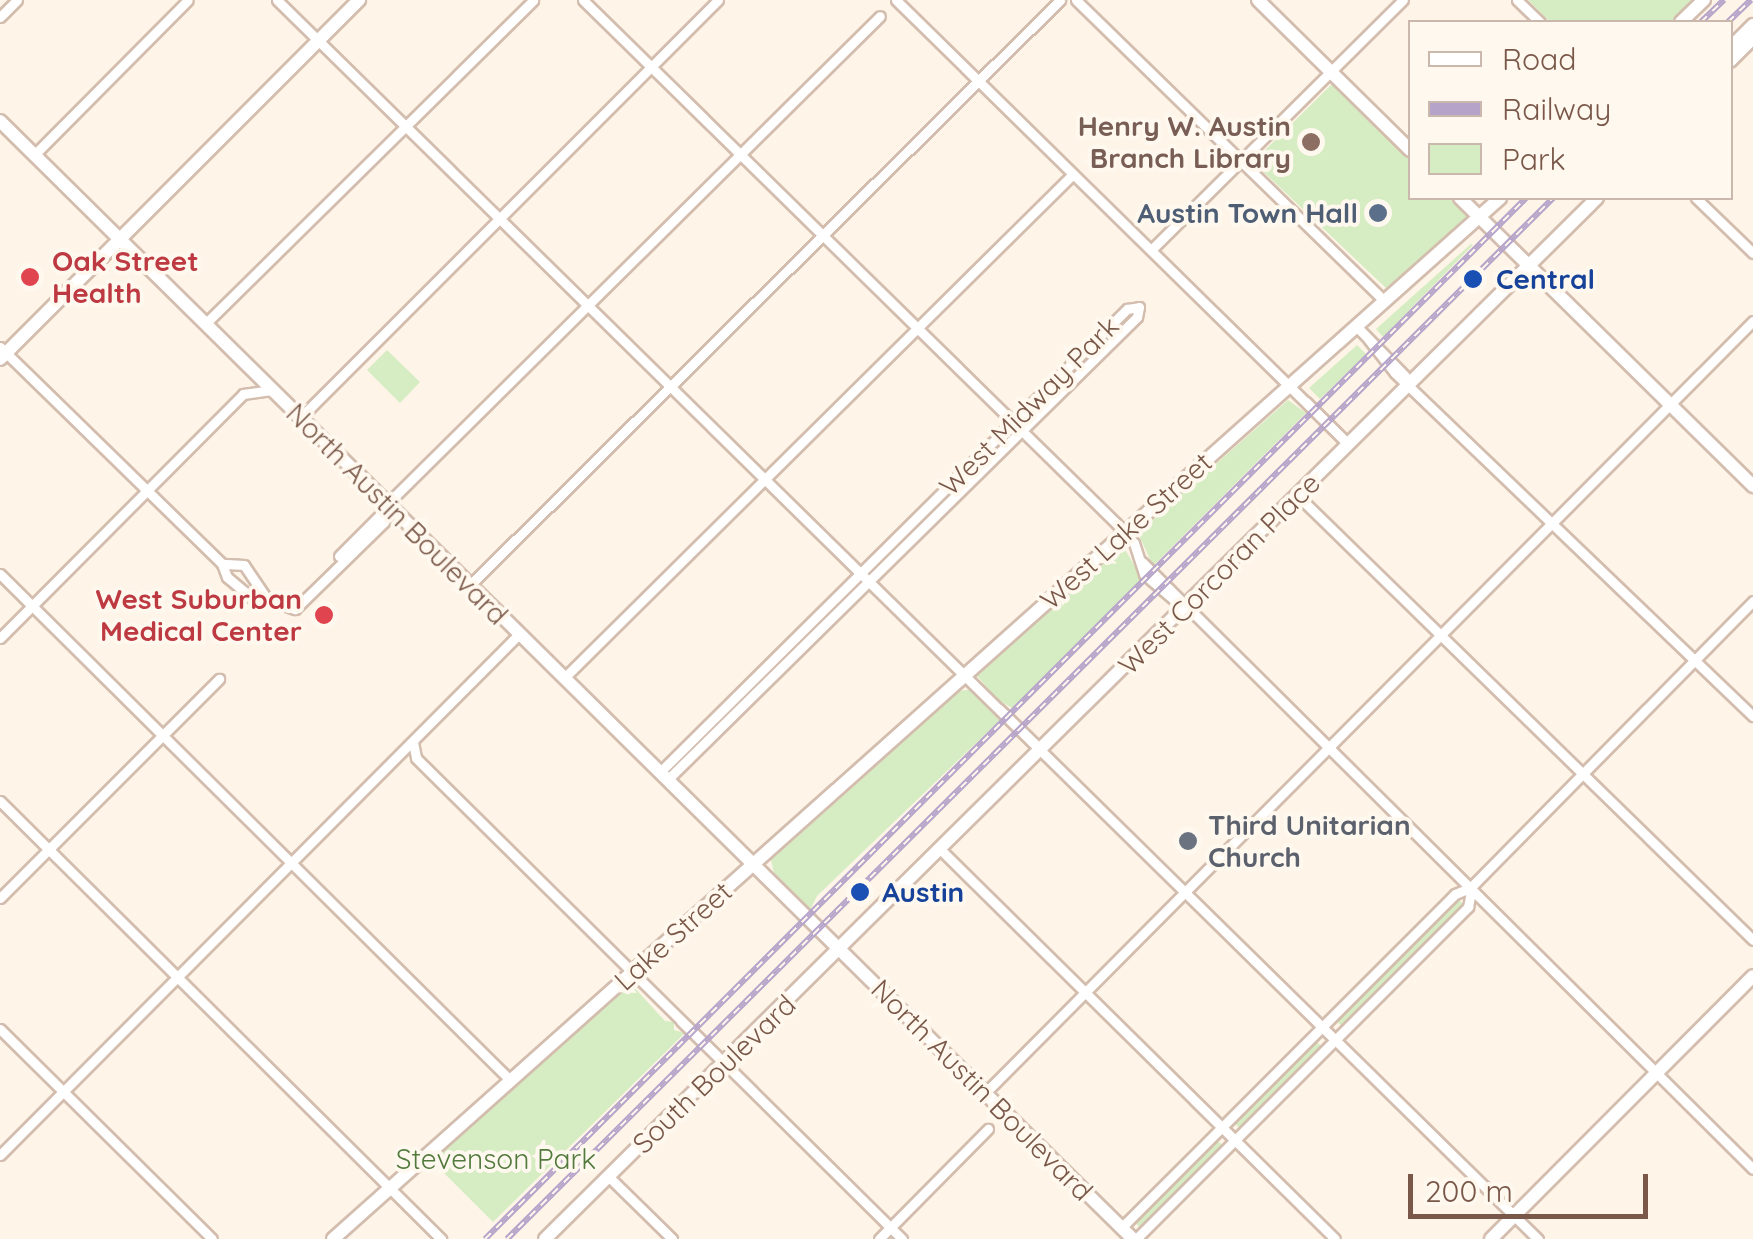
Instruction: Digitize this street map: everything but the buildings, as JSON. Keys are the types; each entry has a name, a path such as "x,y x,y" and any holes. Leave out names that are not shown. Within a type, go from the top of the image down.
{"street":[{"path":"0,17 17,0"},
{"path":"34,155 188,0"},
{"path":"277,0 1538,1239"},
{"path":"359,0 2,353 222,564 239,588 295,609 389,506 588,304 880,16"},
{"path":"206,324 532,0"},
{"path":"583,0 1124,532 1142,562 1144,574 1470,888 1753,1169"},
{"path":"300,418 718,0"},
{"path":"896,0 1346,441"},
{"path":"470,586 1060,0"},
{"path":"1076,0 1384,302"},
{"path":"1258,0 1408,148"},
{"path":"1151,250 1403,0"},
{"path":"1518,0 1538,20"},
{"path":"1684,20 1704,0"},
{"path":"1733,45 1753,25"},
{"path":"1733,58 1753,38"},
{"name":"North Austin Boulevard","path":"0,122 1134,1239"},
{"path":"564,678 1073,174"},
{"path":"1462,200 1753,486"},
{"name":"West Lake Street","path":"752,864 1498,200"},
{"name":"West Corcoran Place","path":"842,952 1039,748 1297,496 1524,261 1595,200"},
{"path":"1698,200 1753,252"},
{"name":"West Midway Park","path":"1139,307 1137,317 1022,431 664,776 1012,422 1127,309 1139,307"},
{"path":"984,1093 1753,322"},
{"path":"1356,326 1753,716"},
{"path":"1090,345 1099,354"},
{"path":"0,638 243,394 272,390"},
{"path":"1297,496 1753,940"},
{"path":"222,564 244,565 267,600"},
{"path":"0,574 510,1080"},
{"path":"1121,1228 1454,894 1470,888 1753,601"},
{"path":"0,1155 519,634"},
{"path":"0,898 220,679"},
{"path":"414,740 416,758 902,1239"},
{"path":"0,801 441,1239"},
{"path":"942,851 1335,1239"},
{"name":"Lake Street","path":"333,1239 580,1012 592,1008 752,864"},
{"path":"1134,1239 1468,907 1470,888"},
{"name":"South Boulevard","path":"545,1239 723,1062 842,952"},
{"path":"1491,1239 1753,976"},
{"path":"0,1029 212,1239"},
{"path":"879,1239 988,1130"},
{"path":"608,1176 672,1239"}],"green space":[{"path":"1528,0 1699,0 1678,20 1548,20"},
{"path":"1332,84 1408,158 1408,200 1451,200 1467,217 1388,290 1253,162"},
{"path":"1473,245 1383,337 1376,329"},
{"path":"1357,345 1366,354 1320,399 1309,388"},
{"path":"387,350 420,382 400,403 367,370"},
{"path":"1288,400 1306,413 1153,566 1138,533"},
{"path":"1123,546 1142,578 1012,708 998,700 977,676"},
{"path":"971,689 1000,720 817,896 810,910 774,873 771,860 960,691"},
{"path":"1456,897 1463,904 1342,1026 1334,1019"},
{"name":"Stevenson Park","path":"631,984 665,1021 674,1022 674,1030 685,1033 493,1222 432,1161"},
{"path":"1314,1039 1321,1046 1239,1128 1232,1121"},
{"path":"1215,1138 1222,1145 1140,1228 1133,1220"}],"railway":[{"path":"1703,20 1724,0"},
{"path":"1730,20 1751,0"},
{"path":"485,1239 1524,200"},
{"path":"507,1239 1551,200"}],"place":[{"name":"Henry W. Austin Branch Library","path":"1311,142"},
{"name":"Austin Town Hall","path":"1378,213"},
{"name":"Oak Street Health","path":"30,277"},
{"name":"Central","path":"1473,279"},
{"name":"West Suburban Medical Center","path":"324,615"},
{"name":"Third Unitarian Church","path":"1188,841"},
{"name":"Austin","path":"860,892"}]}
